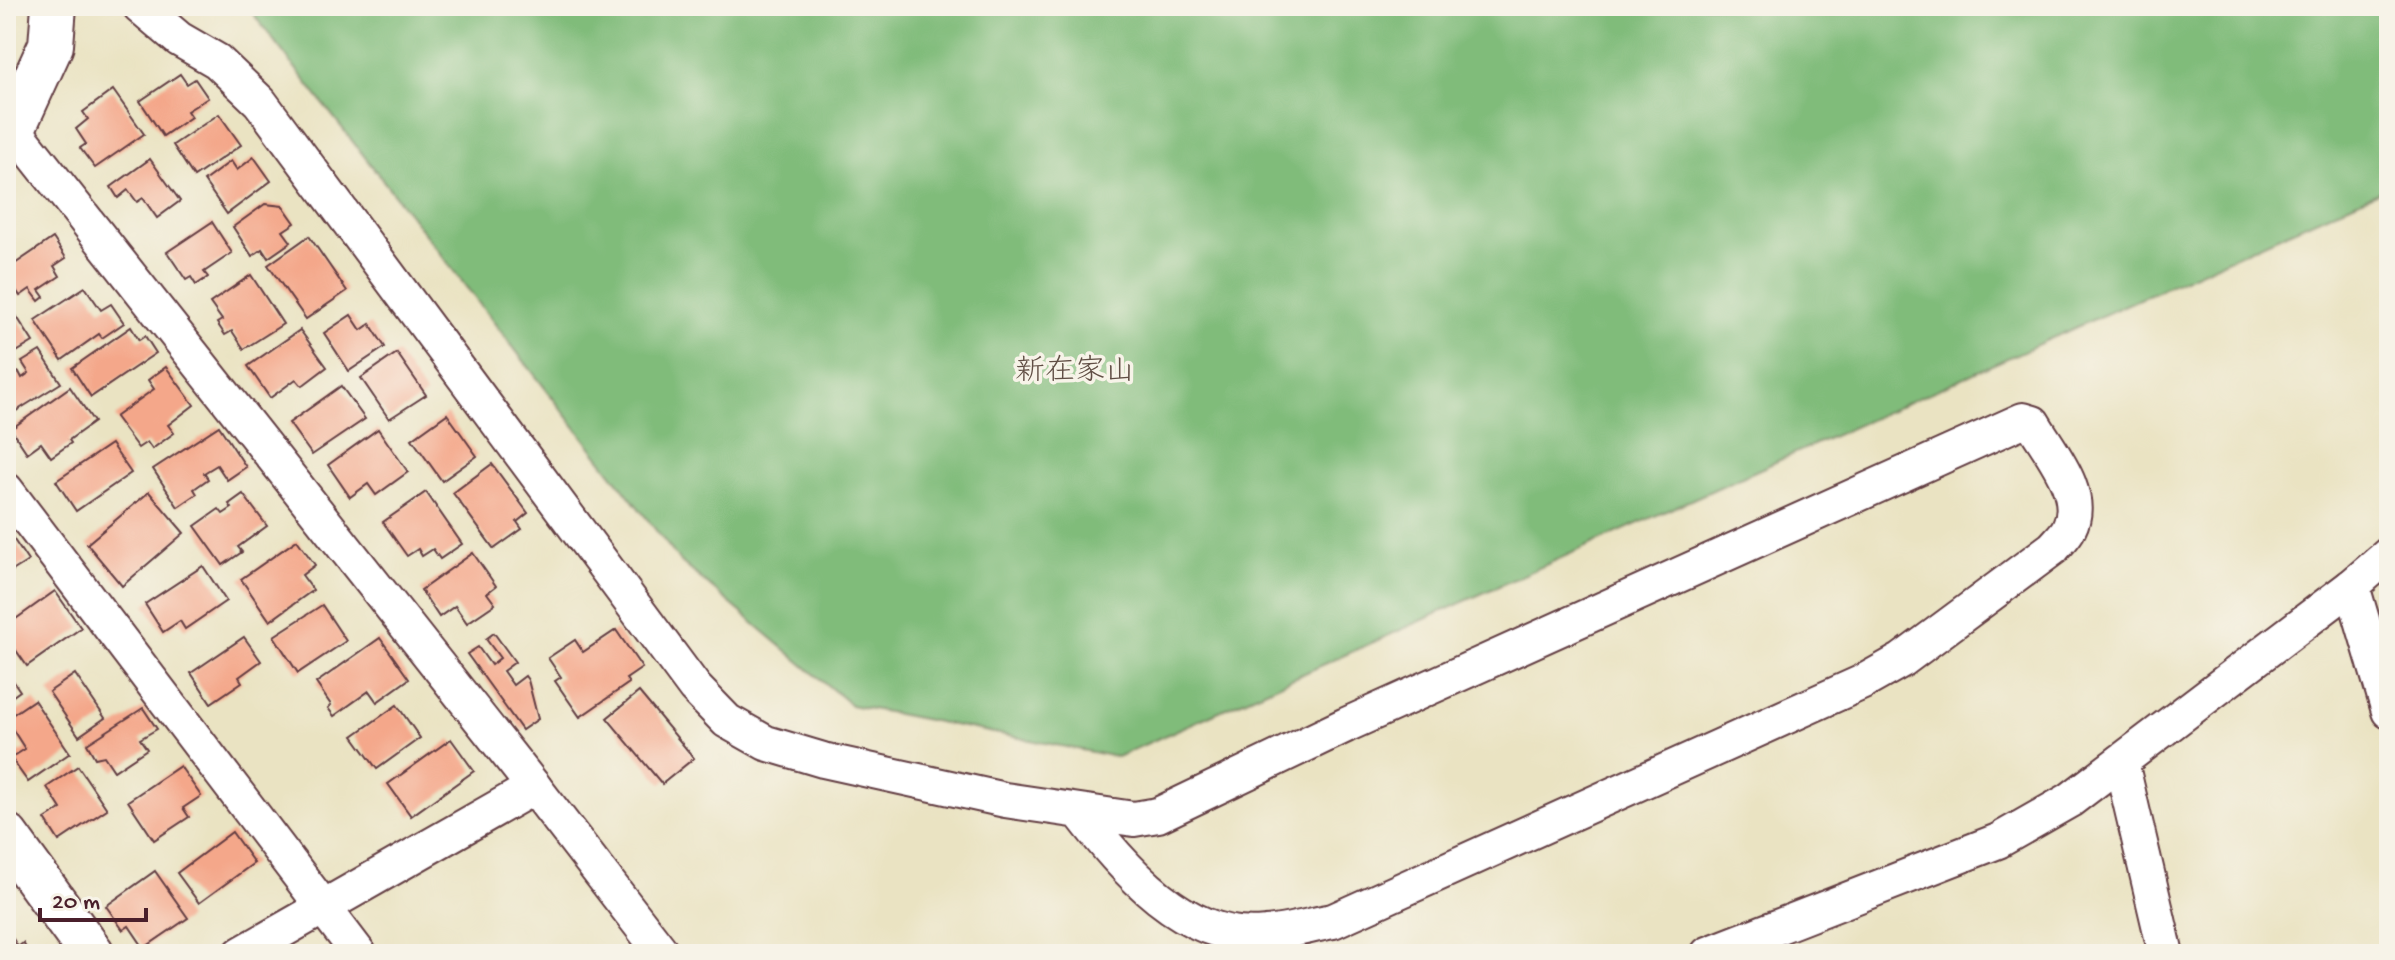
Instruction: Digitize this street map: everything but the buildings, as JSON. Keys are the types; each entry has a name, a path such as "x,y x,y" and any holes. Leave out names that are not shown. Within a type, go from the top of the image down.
{"street":[{"path":"54,6 51,45 10,132 534,787 663,954"},
{"path":"140,6 179,39 217,61 260,102 695,688 727,721 766,743 823,760 1005,800 1134,819 1158,815 1346,725 2023,420 2033,423 2068,481 2074,508 2070,527 2053,548 1902,660 1863,682 1333,921 1265,935 1234,933 1206,926 1179,913 1114,856 1079,811"},
{"path":"6,490 359,954"},
{"path":"1708,954 1998,841 2070,800 2352,586 2389,554"},
{"path":"2352,586 2389,711"},
{"path":"2121,762 2166,954"},
{"path":"241,954 534,787"},
{"path":"6,836 92,954"}],"green space":[{"path":"6,6 13,6 12,51 6,60"},
{"name":"新在家山","path":"247,6 2389,6 2389,187 1117,757 851,705 680,561"}]}
